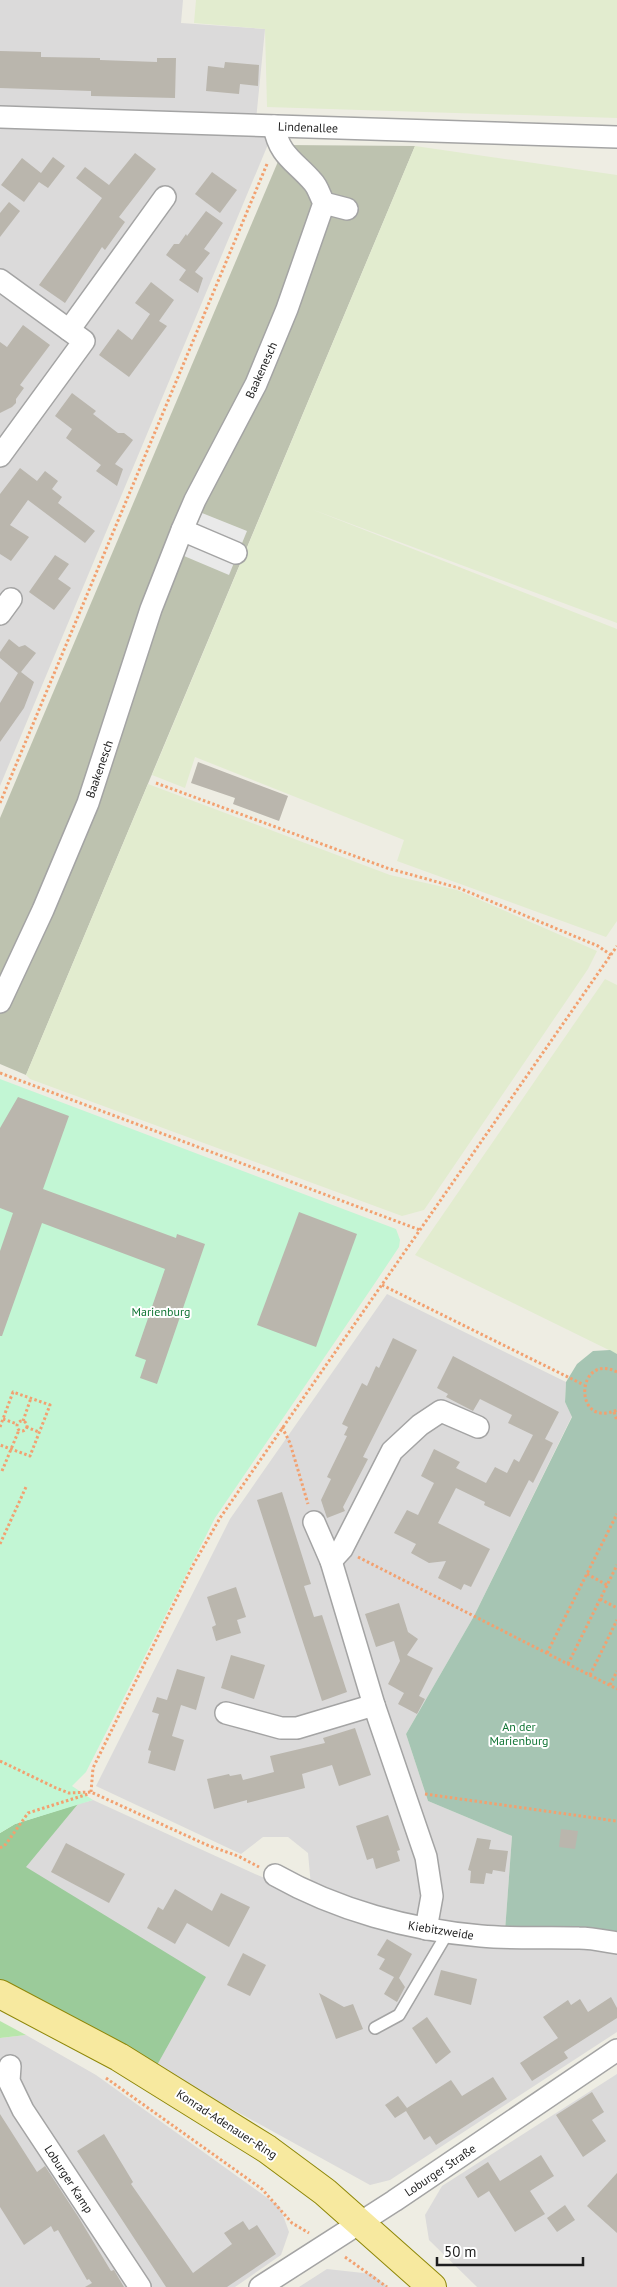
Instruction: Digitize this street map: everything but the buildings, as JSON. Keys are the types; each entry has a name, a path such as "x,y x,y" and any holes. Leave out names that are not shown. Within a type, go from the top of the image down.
{"main road":[{"name":"Konrad-Adenauer-Ring","path":"0,1994 119,2056 214,2114 289,2165 361,2222 382,2244 432,2287"}],"street":[{"name":"Lindenallee","path":"0,116 275,134 617,137"},
{"path":"275,134 293,163 314,183 324,203 347,209"},
{"path":"69,330 164,197"},
{"name":"Baakenesch","path":"0,1002 44,910 88,803 151,609 182,530 195,500 256,384 287,309 324,203"},
{"path":"0,280 84,340 4,443"},
{"path":"182,530 236,553"},
{"path":"337,1555 392,1451 420,1425 441,1411 478,1427"},
{"path":"314,1522 337,1555 374,1705 426,1857 432,1896 426,1929"},
{"path":"226,1713 281,1728 297,1728 374,1705"},
{"name":"Kiebitzweide","path":"275,1876 303,1891 371,1915 426,1929 482,1937 582,1938 617,1943"},
{"name":"Loburger Straße","path":"260,2287 361,2222 617,2050"},
{"name":"Loburger Kamp","path":"10,2066 9,2081 23,2110 140,2287"}],"lane":[{"path":"375,2028 399,2015 448,1932"}],"path":[{"path":"0,803 275,134"},
{"path":"156,783 387,868 459,888 598,946 610,955"},
{"path":"91,1792 93,1768 192,1567 220,1518 617,946"},
{"path":"0,1072 420,1230"},
{"path":"382,1285 584,1385"},
{"path":"617,1372 606,1369 599,1370 588,1378 584,1385 585,1399 588,1405 600,1413 616,1412 617,1421"},
{"path":"0,1427 13,1392 50,1405 30,1456 0,1445"},
{"path":"3,1419 17,1424 23,1421 32,1398"},
{"path":"23,1421 26,1428"},
{"path":"2,1471 19,1430 17,1424"},
{"path":"282,1427 290,1443 314,1522"},
{"path":"19,1430 26,1428 39,1432"},
{"path":"0,1544 26,1487"},
{"path":"547,1653 617,1514"},
{"path":"337,1555 547,1653 617,1689"},
{"path":"568,1664 617,1565"},
{"path":"587,1574 607,1585"},
{"path":"600,1600 617,1608"},
{"path":"590,1675 617,1620"},
{"path":"610,1685 617,1671"},
{"path":"0,1761 69,1793 91,1792 207,1845 238,1856 275,1876"},
{"path":"0,1848 6,1844 28,1813 91,1792"},
{"path":"404,1793 616,1821"},
{"path":"102,2076 262,2189 292,2223 327,2243 387,2287"}],"shaded area":[{"path":"0,0 183,0 181,23 265,29 256,120 269,142 0,786"},
{"path":"196,0 617,0 617,118 267,107 265,29 194,23"},
{"path":"285,145 415,146 26,1075 0,1064 0,818"},
{"path":"415,146 617,175 617,623 311,509 617,629 617,921 606,937 397,861 404,840 195,757 185,788 152,775"},
{"path":"202,513 247,531 229,575 184,556"},
{"path":"148,784 390,875 457,890 597,951 588,969 424,1210 402,1216 30,1079 26,1075"},
{"path":"605,979 617,985 617,1354 415,1255"},
{"path":"387,1294 566,1382 565,1402 572,1416 474,1616 406,1734 428,1801 512,1836 505,1931 427,1923 311,1886 308,1853 288,1837 263,1837 241,1854 96,1786 230,1519"},
{"path":"93,1800 255,1874 374,1923 580,1944 617,1952 617,2032 390,2180 370,2185 156,2067 25,1867 78,1804"},
{"path":"26,2035 96,2075 280,2207 289,2232 281,2255 235,2287 0,2287 0,2038"},
{"path":"617,2074 617,2287 477,2287 429,2240 425,2215 442,2186"},
{"path":"327,2269 372,2274 388,2287 299,2287"}],"green space":[{"name":"Marienburg","path":"0,1079 396,1229 400,1240 399,1247 215,1518 86,1772 72,1786 93,1800 15,1824 0,1833"},
{"name":"An der Marienburg","path":"610,1350 617,1354 617,1935 505,1931 512,1836 428,1801 406,1734 474,1616 572,1417 565,1402 566,1382 577,1364 593,1351"},
{"path":"78,1804 26,1867 206,1977 156,2067 0,1986 0,1833 15,1824"},
{"path":"0,2021 26,2035 0,2038"}]}
